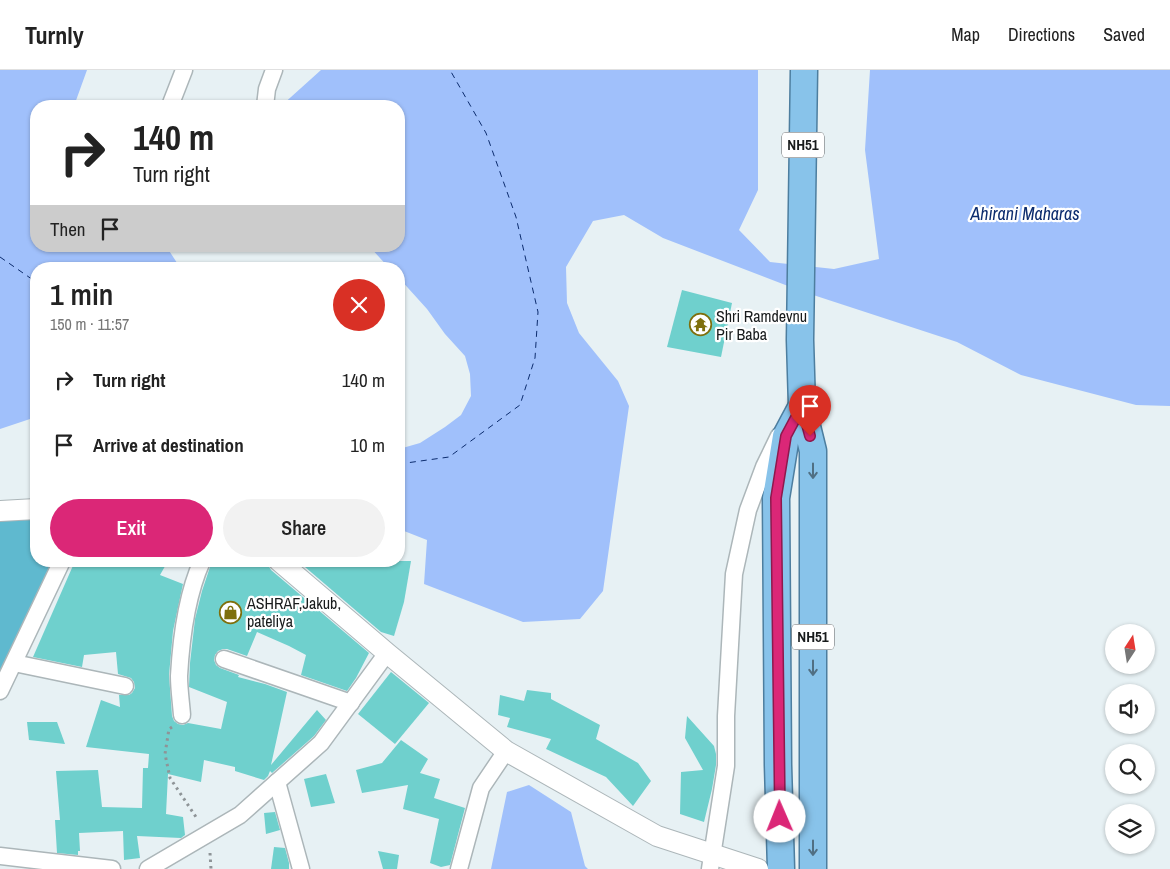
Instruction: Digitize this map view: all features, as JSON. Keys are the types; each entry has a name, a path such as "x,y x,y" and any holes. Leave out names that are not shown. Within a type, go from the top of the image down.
{"highway":[{"name":"NH51","path":"804,70 800,340 802,406 813,451 813,869"},
{"name":"NH51","path":"781,869 776,498 786,436 802,406"}],"street":[{"path":"172,100 184,70"},
{"path":"265,100 266,89 274,70"},
{"path":"711,861 726,766 726,716 734,574 748,510 764,467 782,431 802,406"},
{"path":"0,511 30,508"},
{"path":"0,691 59,567"},
{"path":"182,715 179,678 185,622 199,567"},
{"path":"286,567 506,751 657,836 711,861 758,869"},
{"path":"148,869 240,815 321,744 387,653"},
{"path":"224,659 351,703"},
{"path":"14,662 125,686"},
{"path":"459,869 481,788 506,751"},
{"path":"278,782 301,869"},
{"path":"0,856 112,869"}],"path":[{"path":"182,715 169,729 165,754 168,770 170,778 208,834 211,869"}],"shaded area":[{"path":"30,508 30,567 59,567 0,691 0,510"}],"water":[{"path":"0,70 87,70 76,100 30,100 30,252 170,252 176,262 30,262 30,419 0,429"},
{"name":"Ahirani Maharas","path":"321,70 758,70 758,190 739,230 770,262 834,269 879,259 865,150 870,70 1170,70 1170,406 1136,405 1021,375 957,342 801,291 663,238 624,215 593,221 566,267 567,303 579,333 618,381 629,406 603,591 580,619 523,622 424,584 427,540 405,531 405,447 420,443 461,415 471,396 470,374 465,356 405,285 405,262 384,262 374,252 405,252 405,100 288,100"},
{"path":"529,785 571,812 585,866 588,869 491,869 507,792"}],"building":[{"name":"Shri Ramdevnu Pir Baba","path":"682,290 732,303 721,357 667,347"},
{"path":"405,561 411,561 404,602 394,636 381,632 305,567 405,567"},
{"path":"72,567 165,567 160,575 183,584 173,631 169,675 172,716 178,724 188,723 221,729 227,702 189,687 195,619 210,567 269,567 369,653 347,691 301,675 306,655 257,632 247,656 227,649 218,651 214,660 220,668 239,675 238,677 287,692 271,765 317,710 326,720 314,736 272,773 270,771 264,780 235,771 235,767 204,760 201,782 168,774 166,814 183,817 185,835 181,838 137,836 140,858 124,860 123,831 79,833 80,851 78,851 78,855 57,853 55,820 60,820 56,771 98,770 102,807 142,808 143,768 148,768 149,754 86,747 101,700 120,707 119,695 129,695 132,693 135,688 134,682 131,678 118,674 116,652 84,655 82,667 33,657"},
{"path":"391,672 429,703 395,744 358,714"},
{"path":"527,690 551,693 551,699 600,725 596,739 638,763 651,781 633,806 606,777 546,749 551,739 507,727 510,718 498,715 500,695 524,701"},
{"path":"687,716 714,746 716,754 712,789 704,822 680,814 681,772 703,770 685,738"},
{"path":"27,722 57,722 65,744 29,740"},
{"path":"401,740 428,759 420,773 440,779 434,798 465,808 450,865 441,867 430,863 439,819 403,809 408,785 362,793 356,770 382,763"},
{"path":"326,774 335,803 311,807 304,779"},
{"path":"275,812 280,830 266,834 264,813"},
{"path":"274,847 285,848 289,869 271,869"},
{"path":"378,851 399,855 397,869 383,869"}],"ferry route":[{"path":"405,463 449,457 520,405 535,358 538,312 516,217 486,133 450,70"},
{"path":"0,257 30,278"}],"place":[{"name":"Shri Ramdevnu Pir Baba","path":"700,325"},
{"name":"ASHRAF,Jakub, pateliya","path":"231,612"}],"route":[{"path":"780,817 776,498 786,436 802,406 810,436"}]}
